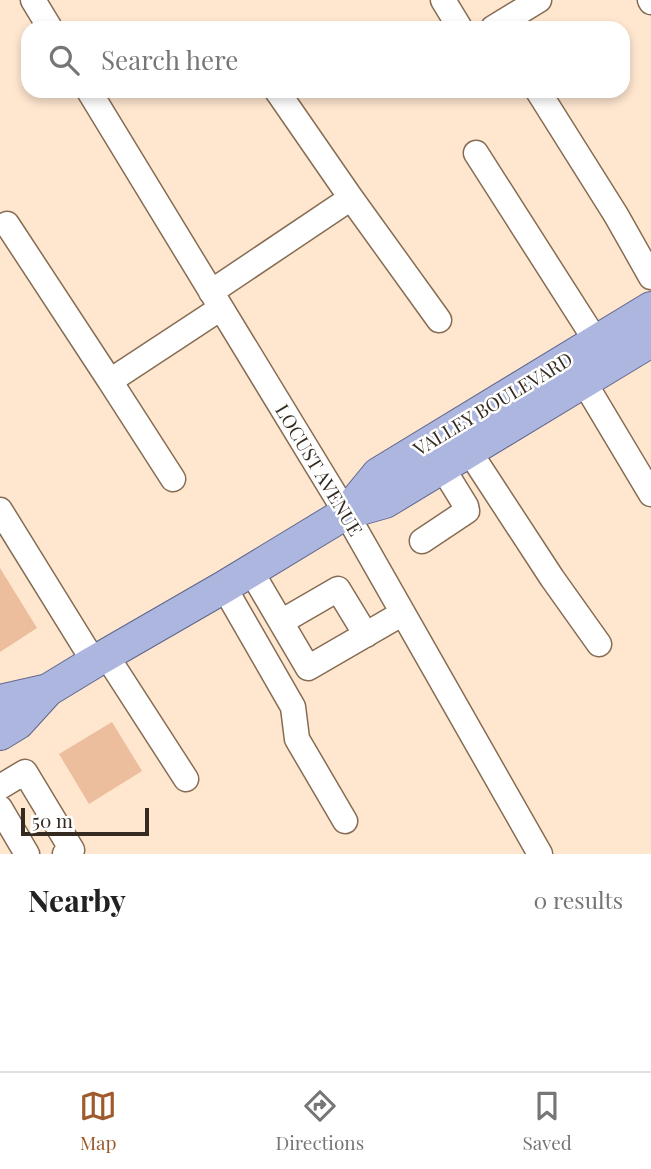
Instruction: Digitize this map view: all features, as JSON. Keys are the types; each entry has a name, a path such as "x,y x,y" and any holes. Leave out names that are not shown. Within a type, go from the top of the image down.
{"main road":[{"name":"VALLEY BOULEVARD","path":"346,513 378,474 651,308"},
{"name":"VALLEY BOULEVARD","path":"0,734 18,723 48,690 100,658 346,513 385,502 651,341"},
{"name":"VALLEY BOULEVARD","path":"0,701 48,690"}],"street":[{"path":"33,0 46,21"},
{"path":"443,0 456,21"},
{"path":"504,21 539,0"},
{"name":"LOCUST AVENUE","path":"93,98 346,513 540,854"},
{"path":"282,98 439,320"},
{"path":"542,98 616,215 651,278"},
{"path":"476,153 596,341"},
{"path":"110,381 351,198"},
{"path":"7,224 173,480"},
{"path":"584,382 651,494"},
{"path":"469,451 552,578 599,644"},
{"path":"422,541 467,511 442,467"},
{"path":"0,510 186,779"},
{"path":"238,579 281,622 308,668 403,613"},
{"path":"238,579 293,707 298,739 345,821"},
{"path":"281,622 338,589 366,635"},
{"path":"0,787 24,772 72,850 66,854"},
{"path":"0,808 27,854"}],"building":[{"path":"0,568 37,628 0,652"},
{"path":"112,722 142,771 89,804 59,754"}]}
